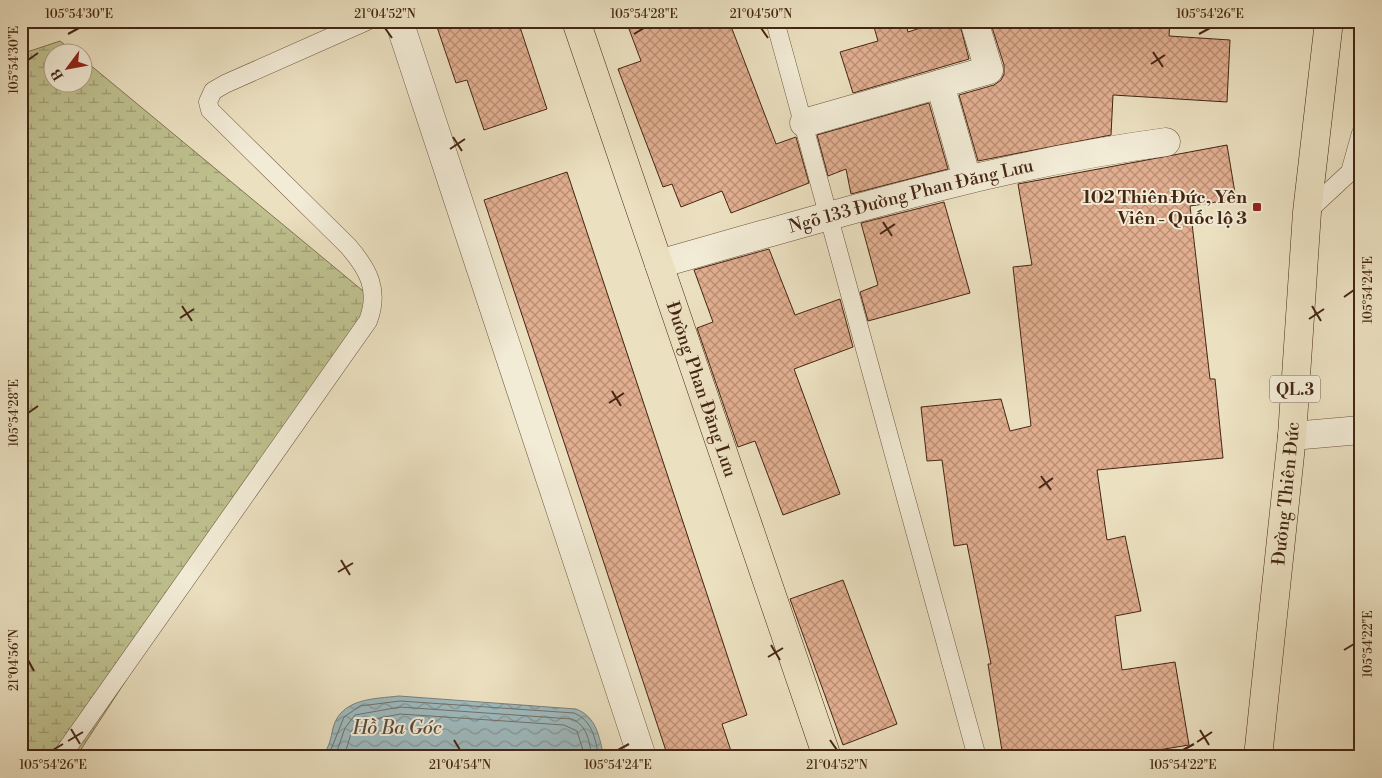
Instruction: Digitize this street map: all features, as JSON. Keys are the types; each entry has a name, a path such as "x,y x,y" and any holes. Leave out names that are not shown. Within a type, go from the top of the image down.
{"main road":[{"name":"Đường Phan Đăng Lưu","path":"576,21 827,757"},
{"name":"Đường Thiên Đức","path":"1258,757 1292,436 1307,212 1329,21"}],"street":[{"path":"399,21 642,757"},
{"path":"804,123 989,70 974,21"},
{"path":"940,84 967,179"},
{"name":"Ngõ 133 Đường Phan Đăng Lưu","path":"659,264 829,214 967,179 1095,151 1166,142"},
{"path":"1292,436 1361,430"}],"lane":[{"path":"61,757 368,321 374,300 373,286 365,266 348,246 210,110 208,102 213,91 225,84 367,21"},
{"path":"775,21 977,757"},
{"path":"1307,212 1355,170 1361,133"}],"green space":[{"path":"42,47 42,92 92,92 92,66 374,300 76,757 21,757 21,54"}],"water":[{"name":"Hồ Ba Góc","path":"399,696 576,709 589,717 593,722 604,757 321,757 328,747 337,718 343,711 351,705 360,702"}],"building":[{"path":"435,21 518,21 547,109 484,130 467,80 456,83"},
{"path":"626,21 729,21 776,144 796,137 809,183 731,213 722,191 681,207 672,184 663,187 618,69 641,61"},
{"path":"893,21 905,21 908,32 942,21 959,21 969,59 853,93 840,52 878,41 874,27"},
{"path":"990,21 1170,21 1169,36 1230,40 1227,102 1113,95 1111,135 978,161 959,95 994,85 1001,80 1004,74 1004,65"},
{"path":"929,103 948,169 851,194 846,169 828,176 817,135"},
{"path":"1227,145 1236,199 1190,206 1210,379 1215,379 1223,458 1097,470 1107,540 1125,536 1141,611 1115,616 1122,670 1175,662 1189,745 1116,757 1003,757 988,664 991,664 967,544 954,546 942,460 927,461 921,407 1001,399 1010,431 1031,426 1013,267 1032,265 1018,184"},
{"path":"567,172 747,715 722,724 733,757 668,757 484,200"},
{"path":"944,202 970,293 868,321 860,292 878,285 861,223"},
{"path":"769,249 795,315 840,299 853,347 794,369 840,494 783,515 755,441 738,447 697,328 713,322 694,270"},
{"path":"843,580 897,724 843,745 790,599"}],"place":[{"name":"102 Thiên Đức, Yên Viên - Quốc lộ 3","path":"1257,207"}]}
